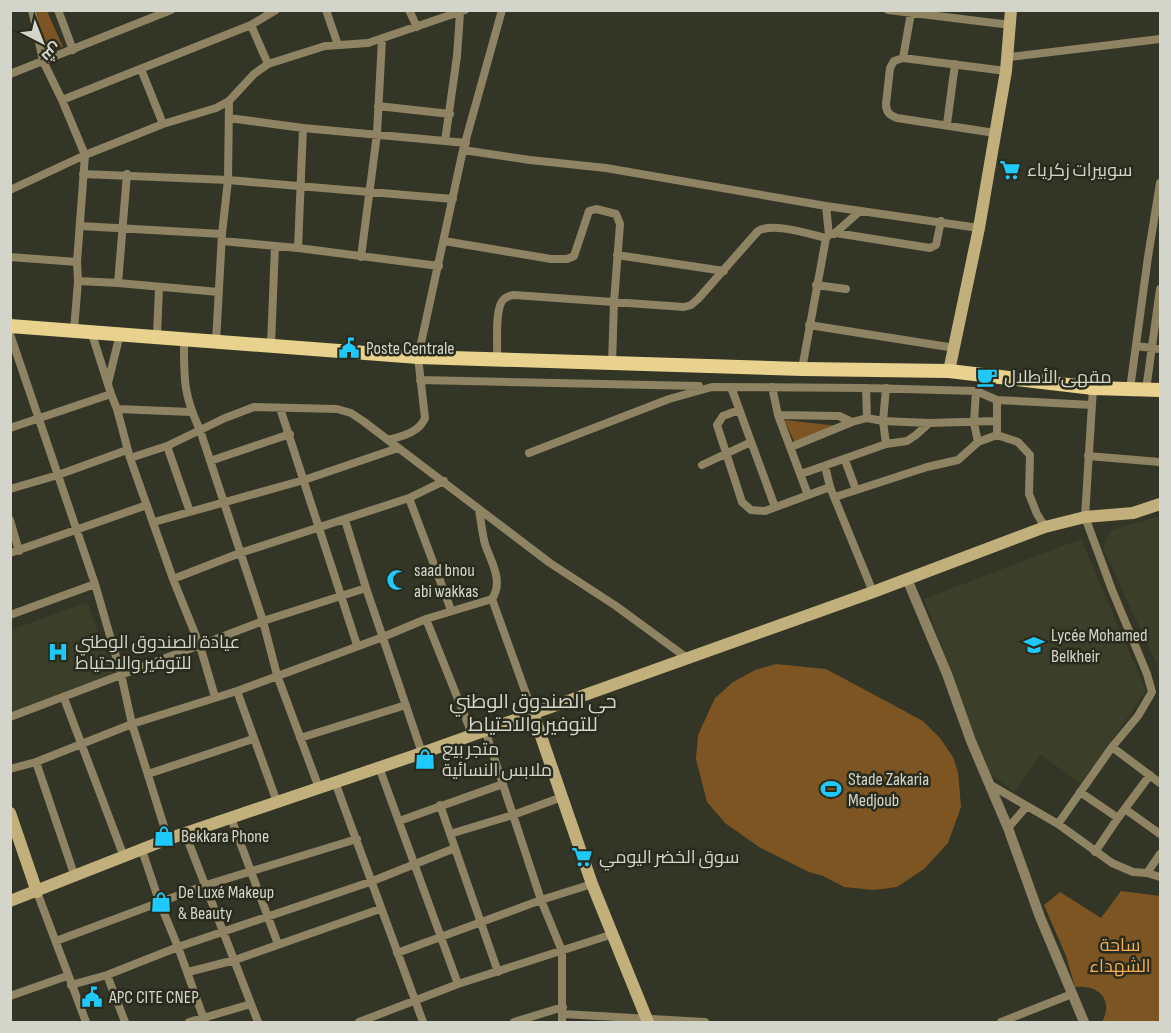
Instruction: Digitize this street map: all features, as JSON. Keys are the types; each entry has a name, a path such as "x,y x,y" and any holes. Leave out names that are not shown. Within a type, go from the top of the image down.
{"main road":[{"path":"949,371 979,228 1009,57 1011,10"},
{"path":"10,326 418,357 801,369 949,371 1093,388 1153,390"},
{"path":"10,901 168,839 422,753 873,592 1045,527 1085,517 1133,513 1161,504"},
{"path":"533,713 592,884 647,1020"},
{"path":"10,813 13,829 37,892"}],"street":[{"path":"32,10 43,61 85,155 74,330"},
{"path":"58,10 73,50"},
{"path":"10,74 171,10"},
{"path":"62,100 252,25 276,10"},
{"path":"326,10 338,45"},
{"path":"409,10 417,27"},
{"path":"388,440 413,432 423,423 424,412 418,357 465,147 502,10"},
{"path":"888,10 1011,25"},
{"path":"10,190 85,155 163,124 216,108 229,101 254,74 268,64 303,52 338,45 368,43 463,12 445,141"},
{"path":"903,58 911,13"},
{"path":"252,25 268,64"},
{"path":"361,257 377,134 381,39"},
{"path":"1009,57 1161,39"},
{"path":"995,133 897,118 886,110 891,64 897,58 903,58 1006,71"},
{"path":"948,124 955,64"},
{"path":"141,69 163,124"},
{"path":"216,342 228,180 229,101"},
{"path":"378,106 450,114"},
{"path":"229,118 303,129 445,141 530,160 606,168 826,206 979,228"},
{"path":"298,248 303,129"},
{"path":"83,174 127,174 302,185 453,199"},
{"path":"118,283 127,174"},
{"path":"1130,389 1161,183"},
{"path":"801,369 816,285 831,235 826,206"},
{"path":"444,241 567,259 576,253 587,215 592,209 613,212 620,224 612,363"},
{"path":"831,235 860,210"},
{"path":"497,358 500,305 505,298 514,295 684,307 698,299 763,228 930,248 938,242 941,221"},
{"path":"81,226 222,238 439,266"},
{"path":"1151,239 1161,241"},
{"path":"271,345 274,246"},
{"path":"617,255 724,271"},
{"path":"10,256 77,262"},
{"path":"78,281 219,292"},
{"path":"816,285 846,289"},
{"path":"157,336 159,287"},
{"path":"1153,390 1161,289"},
{"path":"1141,310 1159,313"},
{"path":"809,326 955,348"},
{"path":"91,331 117,409 129,454 173,579 200,646 215,697"},
{"path":"10,334 95,584 121,674 132,724 168,839"},
{"path":"108,383 120,334"},
{"path":"184,339 185,393 225,504 263,621 277,675 319,788"},
{"path":"1136,346 1156,349"},
{"path":"420,380 976,391 996,400 1092,405"},
{"path":"529,453 669,399 711,387"},
{"path":"731,387 775,507"},
{"path":"772,387 778,415 808,495"},
{"path":"866,388 867,418"},
{"path":"886,388 883,421 886,444"},
{"path":"1058,824 1112,747 1144,707 1150,698 1152,686 1112,590 1085,517 1093,388"},
{"path":"976,391 974,423 978,442"},
{"path":"10,428 111,394"},
{"path":"996,400 997,435"},
{"path":"10,489 129,454 167,446 254,407 344,410 358,417 550,563 616,606 687,658"},
{"path":"280,408 357,645"},
{"path":"117,409 191,412"},
{"path":"739,410 723,416 717,425 742,502 746,507 762,512 831,487"},
{"path":"778,415 839,416 852,422"},
{"path":"791,447 867,418 929,423 996,422"},
{"path":"801,474 886,444 912,438 929,423"},
{"path":"210,461 290,434"},
{"path":"835,497 927,467 958,460 978,442 997,435 1018,442 1030,455 1029,494 1045,527"},
{"path":"702,465 751,442"},
{"path":"167,446 190,512"},
{"path":"154,522 225,504 398,448"},
{"path":"1088,456 1161,462"},
{"path":"845,460 856,490"},
{"path":"825,466 831,487 873,592"},
{"path":"173,579 240,553 409,498 444,481"},
{"path":"409,498 451,610"},
{"path":"10,520 15,552 147,505"},
{"path":"10,769 36,762 132,724 237,691 451,610 492,599 498,584 484,541 479,510"},
{"path":"345,520 422,753"},
{"path":"907,579 948,674 971,741 1008,828 1040,917 1084,1023"},
{"path":"10,615 95,584"},
{"path":"10,717 263,621 366,588"},
{"path":"492,599 533,713"},
{"path":"426,619 472,734"},
{"path":"237,691 277,802"},
{"path":"64,698 124,857"},
{"path":"300,738 406,705"},
{"path":"485,730 541,900 562,951 563,1014"},
{"path":"148,774 253,739"},
{"path":"1112,747 1161,783"},
{"path":"36,762 75,877"},
{"path":"379,767 458,984"},
{"path":"1095,852 1150,775"},
{"path":"335,782 423,1023"},
{"path":"399,821 503,784"},
{"path":"989,784 1058,824 1095,852 1123,869 1161,877"},
{"path":"1080,792 1118,818"},
{"path":"450,834 562,797"},
{"path":"440,805 498,972"},
{"path":"1008,828 1027,806"},
{"path":"1125,809 1161,834"},
{"path":"231,818 278,944"},
{"path":"185,833 258,1023"},
{"path":"56,941 206,885 357,839"},
{"path":"10,996 69,980 107,975 178,947 370,882 455,848"},
{"path":"142,850 204,1020"},
{"path":"1147,873 1161,854"},
{"path":"397,952 592,884"},
{"path":"37,892 86,1023"},
{"path":"188,972 235,960 380,909"},
{"path":"359,1023 458,984 613,934"},
{"path":"107,975 124,1023"},
{"path":"1001,1023 1072,994"},
{"path":"189,1023 251,1004"},
{"path":"514,1023 563,1014 705,1023"}],"shaded area":[{"path":"1160,516 1160,671 1103,549 1111,530"},
{"name":"Lycée Mohamed Belkheir","path":"1081,539 1146,691 1081,784 1041,755 1014,792 988,772 924,599"},
{"name":"عيادة الصندوق الوطني للتوفير والاحتياط","path":"87,602 114,675 11,713 11,630"}],"green space":[{"path":"37,11 47,11 63,47 42,53"},
{"path":"784,420 839,426 795,443"},
{"name":"Stade Zakaria Medjoub","path":"776,664 826,669 923,721 940,738 953,757 958,772 961,807 948,843 924,869 897,887 874,890 844,887 823,876 809,872 759,847 725,823 707,802 696,759 698,735 715,698 733,682 755,670"},
{"name":"ساحة الشهداء","path":"1121,891 1160,896 1160,1022 1102,1022 1106,1007 1105,1000 1102,995 1091,988 1075,987 1066,956 1044,905 1060,892 1101,918"}],"place":[{"name":"سوبيرات زكرياء","path":"1010,170"},
{"name":"Poste Centrale","path":"349,348"},
{"name":"مقهى الأطلال","path":"987,377"},
{"name":"saad bnou abi wakkas","path":"397,580"},
{"name":"Lycée Mohamed Belkheir","path":"1034,645"},
{"name":"عيادة الصندوق الوطني للتوفير والاحتياط","path":"58,652"},
{"name":"متجر بيع ملابس النسائية","path":"425,759"},
{"name":"Stade Zakaria Medjoub","path":"831,789"},
{"name":"Bekkara Phone","path":"164,836"},
{"name":"سوق الخضر اليومي","path":"582,857"},
{"name":"De Luxé Makeup & Beauty","path":"161,902"},
{"name":"APC CITE CNEP","path":"92,997"}],"district":[{"name":"حي الصندوق الوطني للتوفير والاحتياط","path":"533,714"}]}
